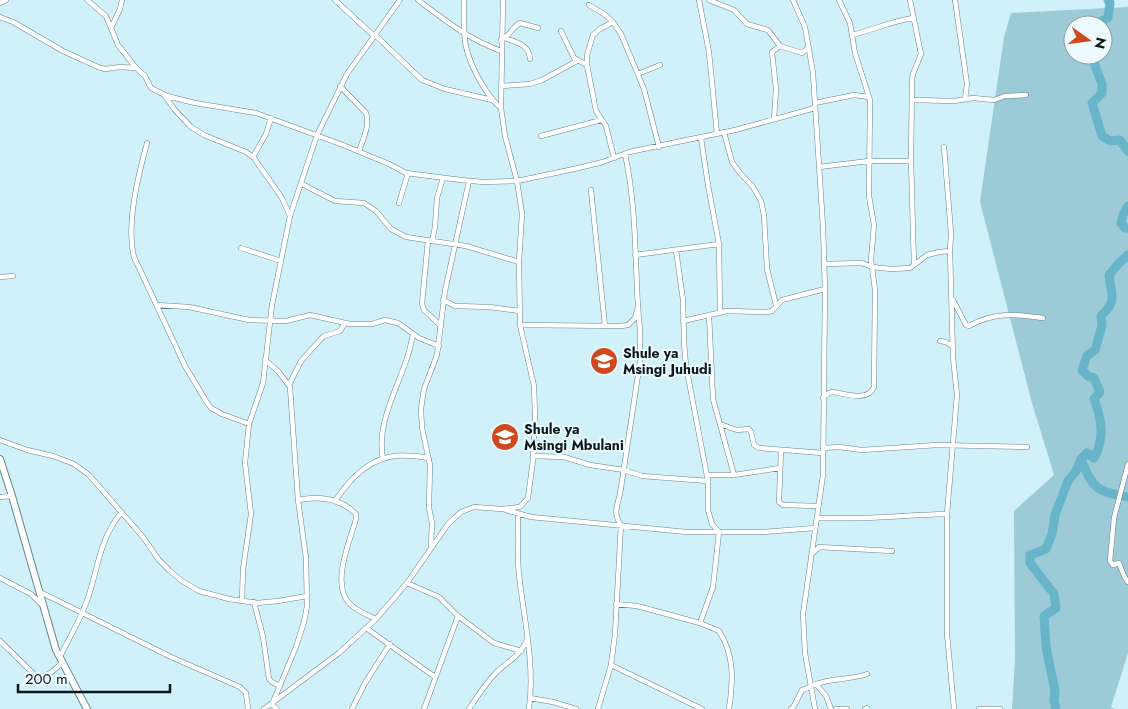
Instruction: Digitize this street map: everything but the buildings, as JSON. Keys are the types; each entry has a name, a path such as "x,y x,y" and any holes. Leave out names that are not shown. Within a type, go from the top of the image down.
{"street":[{"path":"0,3 5,0"},
{"path":"88,0 106,16 118,45 136,68 145,76 151,88 165,96 195,103 256,112 359,151 408,173 443,178 469,181 517,181 574,169 659,146 717,134 854,95 869,96"},
{"path":"111,27 120,9 122,0"},
{"path":"335,0 422,80 445,89 492,100"},
{"path":"242,601 243,569 251,514 244,463 248,424 261,390 270,321 290,216 317,135 340,86 400,0"},
{"path":"418,0 464,34 501,51"},
{"path":"464,0 464,34 468,58 492,100 501,108"},
{"path":"264,709 339,653 376,619 407,583 448,524 461,512 474,507 502,509 520,507 526,502 529,494 535,416 534,386 520,325 519,262 522,214 517,181 505,136 501,108 502,0"},
{"path":"699,0 709,52 717,134"},
{"path":"709,0 734,10 747,24 768,30 780,46 802,53 809,47"},
{"path":"794,0 805,27 809,47 815,105 825,289 823,475 804,614 806,653 813,685 815,709"},
{"path":"823,398 828,393 833,392 866,396 873,389 875,290 872,267 874,225 869,196 871,107 855,53 848,19 839,0"},
{"path":"910,0 921,54 912,76 911,161 914,265"},
{"path":"955,0 967,84 965,99"},
{"path":"589,5 613,22 621,34 644,89 659,146"},
{"path":"0,17 13,22 63,51 98,67 105,69 120,67 136,68"},
{"path":"852,35 913,18"},
{"path":"613,22 593,35 587,55 587,65 596,111 609,134 614,158"},
{"path":"503,39 520,23 538,28"},
{"path":"561,31 570,52 577,61 587,65"},
{"path":"503,39 525,46 530,53 530,59"},
{"path":"774,119 776,89 772,52 780,46"},
{"path":"501,86 530,84 542,80 577,61"},
{"path":"638,74 660,65"},
{"path":"340,86 366,113 368,118 359,151"},
{"path":"165,96 191,127 204,135 253,156 282,198 290,216"},
{"path":"912,100 994,100 1005,96 1026,96"},
{"path":"253,156 266,134 271,118"},
{"path":"541,136 601,120"},
{"path":"724,132 732,162 740,174 754,187 761,201 765,228 766,269 776,305"},
{"path":"701,138 719,244 720,313"},
{"path":"147,143 135,196 132,247 137,263 185,366 206,402 211,408 222,414 248,424"},
{"path":"944,147 951,233 952,346 957,395 947,514 947,634 954,709"},
{"path":"598,709 611,665 621,525 616,519 616,510 640,362 634,208 625,154"},
{"path":"819,167 869,161 911,161"},
{"path":"399,203 408,173"},
{"path":"441,326 429,316 422,304 430,240 435,227 437,198 443,178"},
{"path":"431,548 430,476 422,428 421,409 424,389 437,356 443,300 469,181"},
{"path":"302,184 335,201 364,203 376,211 398,234 418,239 456,244 519,262"},
{"path":"591,190 606,326"},
{"path":"635,255 719,244"},
{"path":"241,248 281,261"},
{"path":"676,250 683,300 686,366 708,478 707,499 710,518 719,532 713,587 700,624"},
{"path":"824,264 858,262 872,267 897,269 911,267 927,255 950,252"},
{"path":"0,278 14,276"},
{"path":"683,321 727,311 767,312 790,297 825,289"},
{"path":"952,295 961,318 969,326 991,316 1014,314 1043,318"},
{"path":"443,300 455,306 488,307 520,311"},
{"path":"157,305 189,307 249,320 286,321 310,315 356,325 385,320 392,321 424,341 439,346"},
{"path":"520,325 628,325 635,318 638,307"},
{"path":"709,315 713,399 734,475"},
{"path":"289,385 302,362 319,340 340,330 345,323"},
{"path":"383,459 382,437 385,423 413,335"},
{"path":"940,341 952,346"},
{"path":"265,360 278,371 289,385 298,500 306,550 307,596 300,637 272,703"},
{"path":"720,424 737,430 749,429 756,447 781,451 823,451 839,447 862,450 954,445 1027,447"},
{"path":"0,440 74,464 89,475 143,537 160,560 182,581 200,591 254,602 278,601 307,596"},
{"path":"781,451 780,503 783,505 818,506"},
{"path":"533,456 564,457 590,465 623,470 642,476 708,478 780,468"},
{"path":"335,501 349,482 371,464 388,457 428,458"},
{"path":"0,459 43,606 61,660 87,709"},
{"path":"1128,464 1114,518 1110,561 1113,565 1119,563 1128,582"},
{"path":"0,497 12,496"},
{"path":"298,500 326,498 335,501 356,514 356,520 343,560 342,584 344,596 349,604 376,619"},
{"path":"502,509 531,517 687,532 763,532 816,528"},
{"path":"0,641 37,677 42,678 48,675 61,660 88,597 105,538 121,513"},
{"path":"518,514 517,546 519,574 528,638 529,709"},
{"path":"817,518 837,519 906,514 947,514"},
{"path":"812,554 819,546 892,551"},
{"path":"0,578 31,594 43,606"},
{"path":"407,583 437,596 458,616 494,643 522,650"},
{"path":"39,592 171,657 240,687 246,693 248,709"},
{"path":"254,602 263,637 269,679 280,686"},
{"path":"616,604 637,606 719,631 728,650 733,681 728,709"},
{"path":"424,709 458,616"},
{"path":"366,628 435,677"},
{"path":"469,709 495,673 513,660 522,650 528,638"},
{"path":"352,709 365,683 390,644"},
{"path":"611,665 702,709"},
{"path":"791,709 802,690 807,690 813,685 867,674"},
{"path":"813,685 826,696 831,709"},
{"path":"530,698 576,709"},
{"path":"272,703 277,709"},
{"path":"836,709 847,709"},
{"path":"979,709 1000,709"}],"shaded area":[{"path":"1128,7 1128,653 1111,707 1115,709 1012,709 1015,659 1014,511 1054,475 1032,403 980,202 1004,37 1011,13"}],"waterway":[{"path":"1108,0 1110,3 1108,15"},
{"path":"1095,65 1102,84 1102,93 1092,103 1102,136 1110,141 1120,140 1128,151"},
{"path":"1128,206 1121,223 1125,228 1128,228"},
{"path":"1128,255 1109,275 1112,301 1101,316 1102,326 1095,350 1087,356 1082,370 1088,376 1094,378 1100,392 1094,399 1099,414 1101,436 1094,458 1087,453 1081,459 1097,487 1109,493 1128,497"},
{"path":"1056,709 1054,701 1055,691 1046,647 1044,616 1056,608 1054,594 1030,563 1030,555 1046,549 1052,534 1055,515 1068,481 1076,471 1081,459"}],"place":[{"name":"Shule ya Msingi Juhudi","path":"604,361"},
{"name":"Shule ya Msingi Mbulani","path":"505,437"}]}
